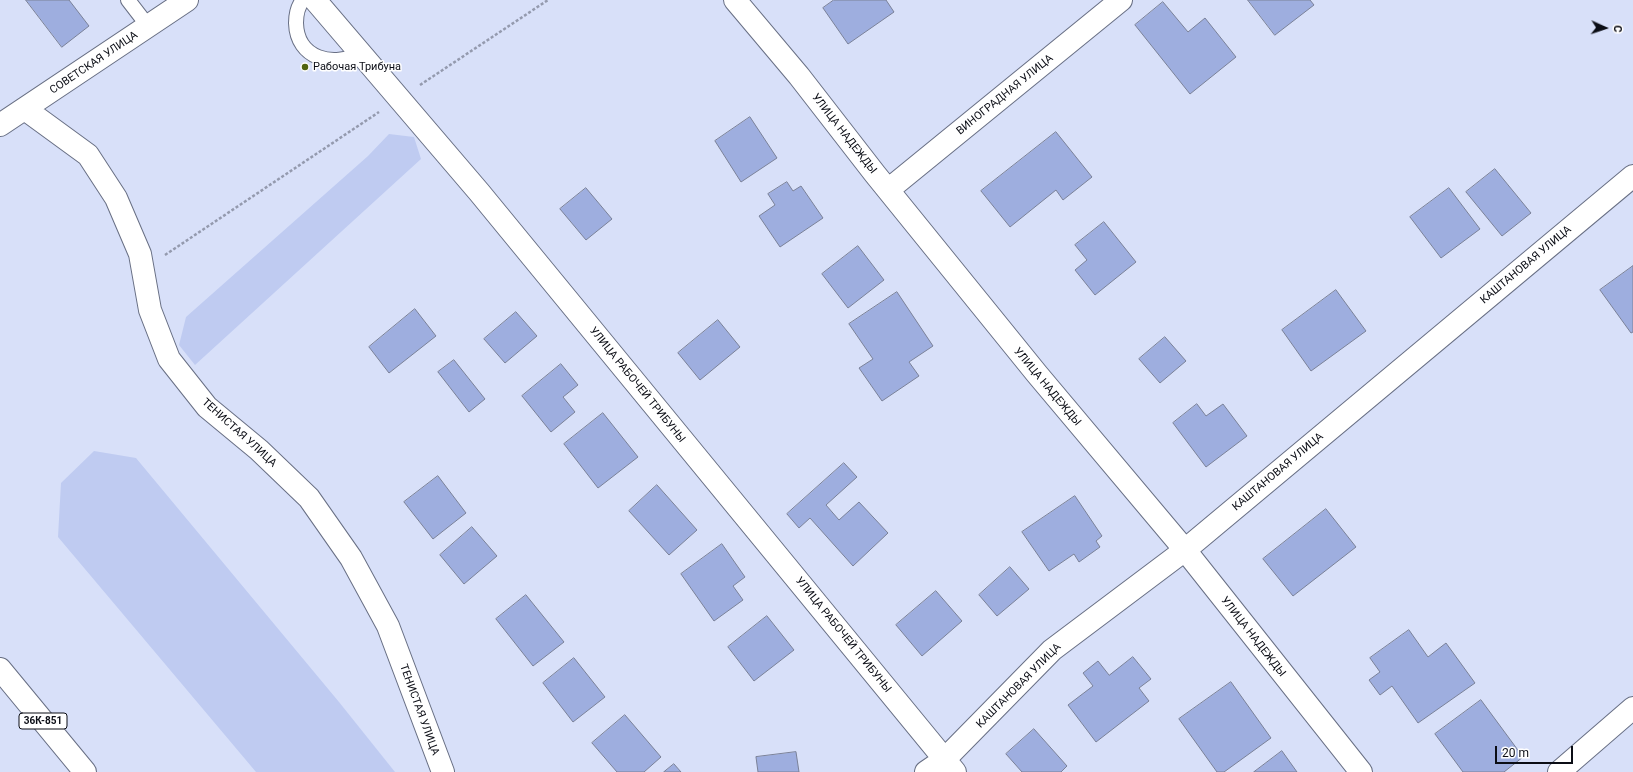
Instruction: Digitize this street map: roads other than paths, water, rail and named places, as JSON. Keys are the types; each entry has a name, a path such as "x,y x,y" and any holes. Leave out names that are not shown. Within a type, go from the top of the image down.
{"street":[{"name":"СОВЕТСКАЯ УЛИЦА","path":"0,125 187,0"},
{"name":"УЛИЦА РАБОЧЕЙ ТРИБУНЫ","path":"315,0 479,192 950,766"},
{"name":"УЛИЦА НАДЕЖДЫ","path":"735,0 799,76 888,190 1037,374 1185,550 1361,772"},
{"name":"ВИНОГРАДНАЯ УЛИЦА","path":"888,190 1122,0"},
{"name":"ТЕНИСТАЯ УЛИЦА","path":"25,109 88,154 116,198 140,254 150,310 169,359 207,407 259,450 309,498 351,558 388,626 443,772"},
{"name":"КАШТАНОВАЯ УЛИЦА","path":"926,772 950,766 1052,650 1185,550 1633,176"},
{"name":"36К-851","path":"0,669 85,772"},
{"path":"1558,772 1633,708"}],"lane":[{"path":"128,0 148,26"},
{"path":"303,0 300,4 296,17 296,30 302,43 311,54 323,60 337,62 349,59 360,53"}],"place":[{"name":"Рабочая Трибуна","path":"305,67"}]}
